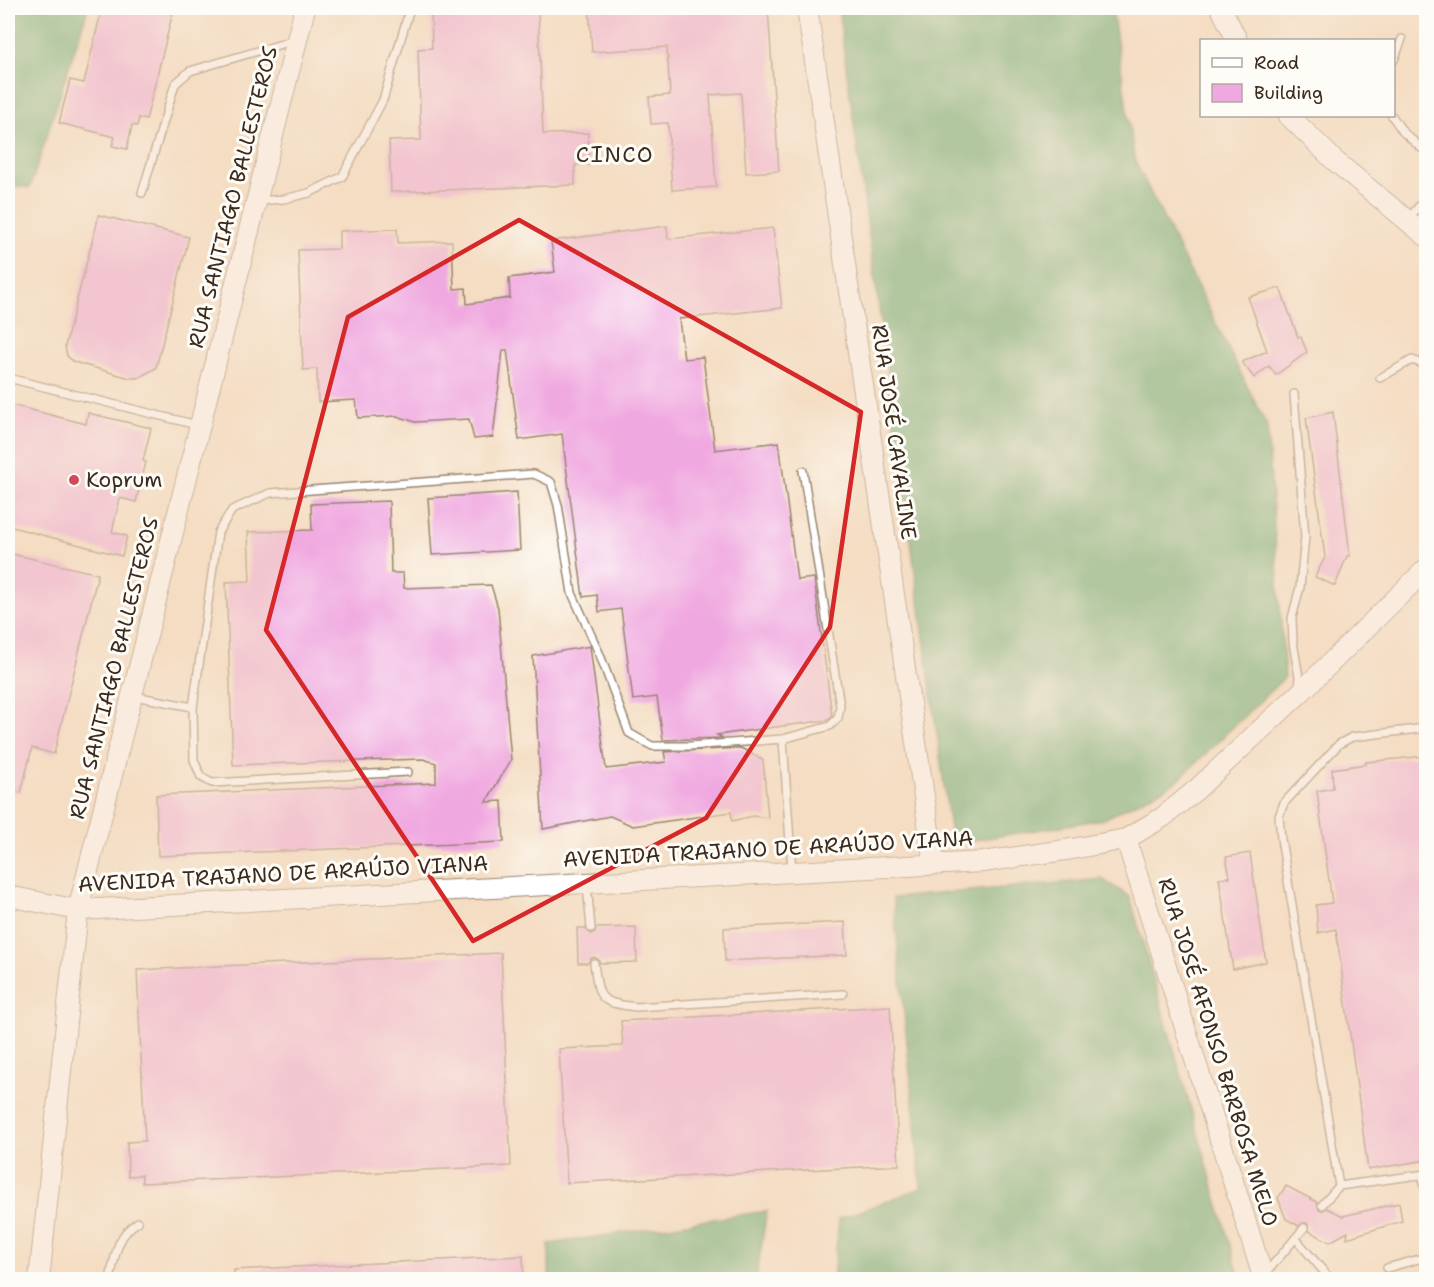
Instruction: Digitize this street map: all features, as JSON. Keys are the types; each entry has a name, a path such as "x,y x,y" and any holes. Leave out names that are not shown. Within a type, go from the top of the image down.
{"street":[{"name":"RUA SANTIAGO BALLESTEROS","path":"39,1280 78,910 305,8"},
{"name":"RUA JOSÉ CAVALINE","path":"807,8 934,864"},
{"path":"1221,8 1236,39"},
{"path":"1290,117 1335,161 1426,236"},
{"name":"AVENIDA TRAJANO DE ARAÚJO VIANA","path":"8,896 78,910 983,862 1126,839 1163,816 1196,790 1301,692 1426,569"},
{"name":"RUA JOSÉ AFONSO BARBOSA MELO","path":"1126,839 1264,1278"}],"lane":[{"path":"257,201 284,199 309,193 342,177 382,100 410,8"},
{"path":"141,193 175,84 190,71 298,39"},
{"path":"1395,57 1402,39"},
{"path":"1393,117 1403,132 1426,152"},
{"path":"1407,220 1426,198"},
{"path":"1380,378 1412,360 1426,365"},
{"path":"8,378 200,426"},
{"path":"1294,394 1305,537 1300,587 1292,618 1293,642 1301,692"},
{"path":"408,772 212,783 201,777 194,760 194,707 218,532 232,510 270,493 534,474 551,482 558,505 572,593 600,655 629,733 652,746 690,746 783,739 830,726 838,718 840,706 803,471"},
{"path":"132,696 194,707"},
{"path":"1340,1186 1279,816 1284,803 1339,744 1353,737 1426,728"},
{"path":"783,739 792,872"},
{"path":"587,883 591,928"},
{"path":"594,963 598,992 608,1003 636,1007 843,994"},
{"path":"1322,1205 1340,1186 1424,1175 1426,1193"},
{"path":"110,1280 117,1246 127,1229 138,1222"},
{"path":"1264,1278 1304,1228"},
{"path":"1296,1239 1331,1280"},
{"path":"1387,1268 1426,1257"}],"highlighted area":[{"path":"519,220 861,412 830,627 706,818 473,941 266,630 348,317"}],"green space":[{"path":"8,8 88,8 30,188 8,185"},
{"path":"838,8 1112,8 1135,161 1267,426 1285,677 1175,783 1104,819 952,844"},
{"path":"1102,879 1130,897 1240,1279 833,1279 839,1219 921,1188 893,898"},
{"path":"767,1211 756,1279 549,1279 549,1244"}],"building":[{"path":"102,8 174,8 146,120 139,118 137,126 132,125 127,149 112,146 115,137 59,123 70,80 84,83"},
{"path":"431,8 538,8 543,134 588,133 589,165 575,165 575,185 391,192 389,141 421,140 418,49 432,48"},
{"path":"589,8 768,8 779,171 746,173 741,93 710,95 716,187 672,190 668,123 651,124 649,97 670,95 667,47 592,52"},
{"path":"99,215 189,237 156,368 138,378 130,378 74,362 67,356 65,346"},
{"path":"667,226 668,239 773,228 782,308 679,319 684,359 703,357 715,450 779,442 797,580 814,578 832,716 828,720 717,735 723,738 663,740 657,697 633,700 621,609 599,612 597,595 583,597 562,434 519,440 507,350 503,350 493,437 474,439 469,419 415,422 397,416 358,418 356,400 318,402 317,369 303,370 298,250 339,249 339,231 397,229 398,243 452,241 454,289 466,288 467,304 510,298 509,278 555,272 551,241"},
{"path":"1280,288 1298,337 1301,337 1307,352 1276,375 1269,366 1254,378 1242,362 1267,351 1248,297"},
{"name":"Koprum","path":"8,404 86,424 88,413 151,428 143,461 146,462 136,502 120,498 112,532 127,536 122,556 8,526"},
{"path":"1333,412 1350,556 1347,556 1335,586 1315,577 1325,557 1306,418"},
{"path":"517,492 520,550 432,555 428,498"},
{"path":"389,501 391,573 403,573 404,588 491,585 498,608 511,760 486,802 502,801 504,842 158,856 156,795 436,783 436,763 423,759 233,765 226,582 250,581 248,532 312,530 311,504"},
{"path":"8,553 98,574 54,754 32,748 21,793 8,790"},
{"path":"590,646 606,769 666,762 664,752 741,748 763,760 768,818 753,816 732,821 731,812 633,826 610,816 543,829 533,656"},
{"path":"1426,756 1426,1160 1368,1170 1336,929 1318,933 1316,905 1332,903 1317,791 1333,788 1332,769 1366,764 1366,762"},
{"path":"1250,853 1266,962 1233,969 1219,878 1230,877 1226,857"},
{"path":"845,922 847,955 725,961 724,928"},
{"path":"636,927 637,962 600,963 594,957 588,963 578,963 577,928 585,928 591,934 597,928"},
{"path":"501,953 511,1166 142,1183 142,1175 128,1176 127,1142 145,1141 137,970"},
{"path":"890,1006 899,1165 567,1183 559,1049 623,1046 621,1021"},
{"path":"1286,1186 1317,1202 1319,1210 1327,1208 1343,1216 1399,1203 1402,1221 1347,1238 1348,1232 1330,1242 1309,1231 1307,1223 1299,1226 1286,1219 1278,1198"},
{"path":"523,1256 524,1280 234,1280 234,1270"}],"place":[{"name":"Koprum","path":"74,480"}],"district":[{"name":"CINCO","path":"615,154"}]}
